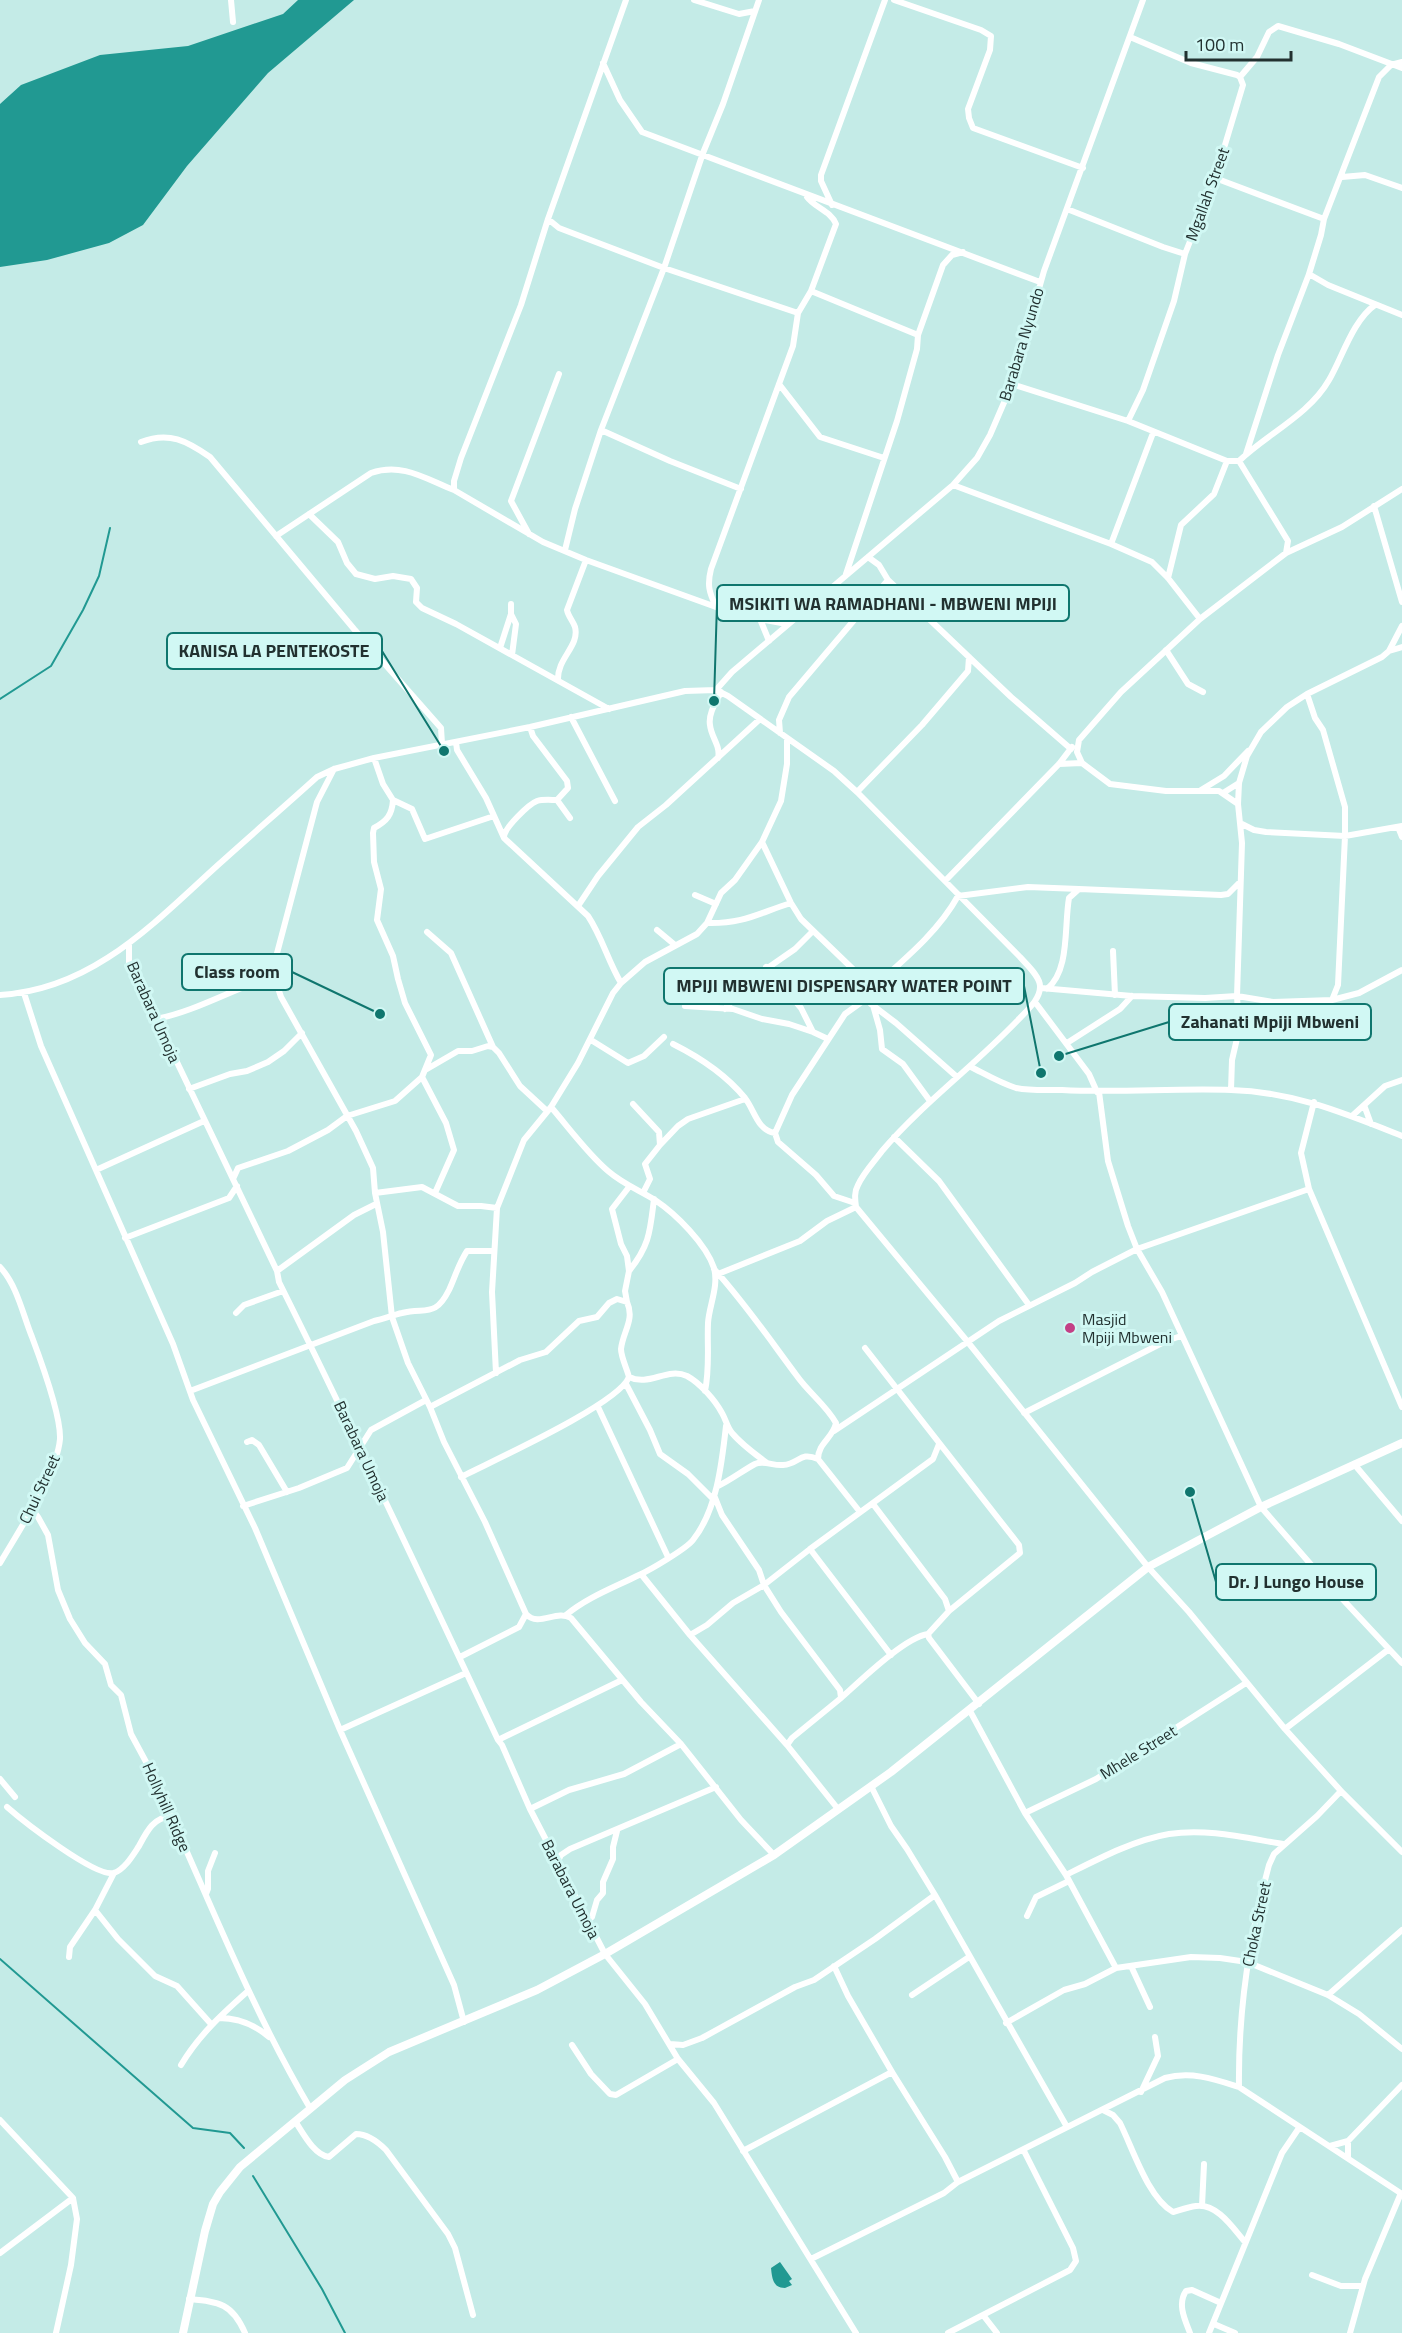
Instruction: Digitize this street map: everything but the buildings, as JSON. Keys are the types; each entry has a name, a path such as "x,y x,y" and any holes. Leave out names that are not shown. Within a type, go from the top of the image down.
{"street":[{"path":"231,0 233,22"},
{"path":"454,490 454,481 461,458 521,305 548,219 626,0"},
{"path":"694,0 739,14 754,11"},
{"path":"565,550 575,509 601,430 664,268 759,0"},
{"path":"832,205 821,181 821,175 885,0"},
{"path":"894,0 981,30 991,36 990,50 968,109 974,128 1083,168"},
{"name":"Barabara Nyundo","path":"719,691 732,672 953,485 977,458 1012,384 1040,282 1143,0"},
{"path":"1130,37 1191,63 1240,77 1257,57 1269,32 1278,26 1339,44 1402,68"},
{"path":"1246,454 1278,355 1322,235 1324,219 1379,77 1391,64 1402,62"},
{"path":"603,63 620,100 642,132 703,153 832,205 1040,282"},
{"name":"Mgallah Street","path":"1128,421 1143,390 1174,302 1185,254 1215,178 1243,90 1240,77"},
{"path":"1342,177 1365,175 1402,188"},
{"path":"1215,178 1324,219"},
{"path":"716,607 708,591 708,583 793,346 798,313 812,291 836,224 833,217 816,206 806,195"},
{"path":"1067,210 1185,254"},
{"path":"548,219 559,228 664,268 798,313"},
{"path":"845,575 897,421 917,349 918,335 945,261 952,255 963,252"},
{"path":"1309,274 1375,306 1402,315"},
{"path":"812,291 918,335"},
{"path":"1012,384 1128,421 1227,461 1239,461 1318,395 1329,381 1362,317 1375,306"},
{"path":"529,534 511,501 559,374"},
{"path":"779,384 820,437 884,458"},
{"path":"601,430 741,489"},
{"path":"1111,544 1153,433"},
{"path":"141,442 152,437 177,438 189,442 210,457 225,472 254,511 441,728 442,744"},
{"path":"1168,578 1181,525 1215,494 1227,461"},
{"path":"1239,461 1288,541 1299,547"},
{"path":"276,536 371,473 384,468 393,468 454,490 529,534 586,560 716,607 787,624"},
{"path":"953,485 1111,544 1152,562 1168,578 1200,619"},
{"path":"945,881 1059,764 1121,693 1200,619 1286,553 1342,527 1402,489"},
{"path":"1374,506 1402,602"},
{"path":"309,514 338,542 346,563 356,574 375,579 393,576 411,579 417,588 416,602 423,608 609,709"},
{"path":"1286,553 1288,541"},
{"path":"868,556 879,565 888,580 1011,697 1071,749"},
{"path":"558,680 559,664 569,651 574,639 575,627 567,610 586,560"},
{"path":"780,733 779,720 789,697 888,580"},
{"path":"500,648 511,614 511,604"},
{"path":"511,614 516,624 512,655"},
{"path":"760,619 769,641"},
{"path":"1201,790 1224,776 1251,748 1261,732 1287,707 1307,694 1382,657 1389,651 1402,626"},
{"path":"1389,651 1402,648"},
{"path":"1166,650 1188,684 1203,692"},
{"path":"968,671 969,657"},
{"path":"857,792 922,725 968,671 980,667"},
{"path":"0,995 24,993 84,972 129,945 317,777 334,769 374,758 530,728 685,691 719,691 834,771 1020,957 1040,981 1040,991 1035,1002 894,1137 857,1186 856,1205"},
{"path":"718,759 719,753 709,724 719,691"},
{"path":"1307,694 1315,718 1323,730 1345,807 1338,985 1332,1000"},
{"path":"571,717 615,801"},
{"path":"578,906 598,876 638,827 718,759 760,719"},
{"path":"504,838 505,830 537,800 557,800 568,788 567,781 533,736 530,728"},
{"path":"496,1373 492,1292 497,1208 524,1140 549,1108 591,1040 606,1006 621,983 645,962 697,934 707,923 721,893 735,880 762,842 781,801 787,764 787,738"},
{"path":"1079,740 1077,752 1082,763 1101,778 1121,787 1223,793 1238,804"},
{"path":"456,742 457,750 504,838 578,906 598,932 621,983"},
{"path":"1231,1090 1232,1060 1239,1030 1237,996 1242,824 1238,804 1239,783 1251,748"},
{"path":"374,758 383,784 393,800 412,808 425,839 494,816"},
{"path":"1059,764 1082,763"},
{"path":"334,769 317,802 276,957 274,976 281,997 373,1168 376,1204 383,1232 392,1317 408,1363 461,1477 485,1522 527,1618"},
{"path":"1223,793 1239,783"},
{"path":"226,1164 238,1168 288,1151 328,1130 347,1116 395,1101 422,1077 427,1069 431,1055 405,1003 393,956 377,920 381,889 374,862 373,833 374,828 387,821 393,800"},
{"path":"557,800 570,819"},
{"path":"1242,824 1254,830 1345,836 1400,826 1402,837"},
{"path":"1242,843 1254,830"},
{"path":"762,842 801,919 857,973 869,994 880,1030 882,1049 903,1064 930,1101"},
{"path":"1228,894 1239,883"},
{"path":"958,896 1028,887 1228,894 1239,903"},
{"path":"1050,988 1063,968 1069,898 1065,889"},
{"path":"1069,898 1079,889"},
{"path":"695,895 716,904"},
{"path":"958,896 952,907 924,941 845,1014 792,1095 775,1133 778,1142 816,1176 834,1196 856,1205 1148,1567 1189,1612 1285,1729 1341,1791 1402,1852"},
{"path":"707,923 751,919 791,903"},
{"path":"657,930 675,945"},
{"path":"725,1009 766,967 795,949 813,931"},
{"path":"427,932 451,953 493,1047 520,1086 549,1108 607,1171 629,1187 654,1199 676,1216 703,1248 716,1272 799,1379 830,1411 836,1423 834,1431"},
{"name":"Barabara Umoja","path":"129,945 129,962 277,1271 283,1291 361,1447 430,1599 502,1745 530,1809 587,1922 605,1954 645,2004 678,2059 714,2103 856,2333"},
{"path":"1113,951 1115,994"},
{"path":"116,953 129,962"},
{"path":"766,967 801,1008 813,1032"},
{"path":"1040,991 1050,988 1132,996 1204,998 1237,996 1273,1002 1332,1000 1359,993 1402,970"},
{"path":"156,1018 180,1014 248,984 274,976"},
{"path":"24,993 41,1046 173,1344 190,1391 255,1528 340,1730 454,1985 464,2022"},
{"path":"1067,1043 1120,1009 1132,996"},
{"path":"1035,1002 1089,1074 1098,1092 1108,1161 1137,1249 1161,1292 1261,1507 1402,1664"},
{"path":"871,1004 957,1077"},
{"path":"685,1006 733,1008 762,1019 789,1024 828,1039"},
{"path":"189,1089 230,1074 248,1071 268,1062 284,1052 302,1033"},
{"path":"591,1040 628,1064 644,1056 664,1037"},
{"path":"673,1044 693,1054 745,1099 762,1127 775,1133"},
{"path":"427,1069 458,1051 493,1047"},
{"path":"970,1066 999,1082 1018,1088 1098,1092 1231,1090 1269,1093 1314,1102 1402,1136"},
{"path":"422,1077 446,1123 454,1150 435,1193"},
{"path":"1352,1116 1384,1086 1402,1080"},
{"path":"643,1193 650,1179 645,1164 678,1126 688,1119 745,1099"},
{"path":"1314,1102 1301,1153 1309,1189 1402,1407"},
{"path":"633,1104 657,1128 660,1145"},
{"path":"1364,1105 1371,1124"},
{"path":"96,1170 204,1121"},
{"path":"894,1137 939,1181 1029,1305"},
{"path":"233,1179 238,1168"},
{"path":"125,1238 229,1198 237,1186"},
{"path":"375,1193 416,1186 435,1193 458,1206 497,1208"},
{"path":"629,1187 612,1209 621,1244 627,1256 629,1271 625,1291 631,1319 621,1350 628,1381 660,1454 688,1474 713,1497 722,1515 759,1570 764,1585 792,1629 835,1680 841,1698"},
{"path":"818,1459 820,1446 834,1431 967,1341 1029,1305 1075,1284 1092,1272 1137,1249 1309,1189"},
{"path":"629,1271 649,1241 654,1199"},
{"path":"277,1271 354,1215 376,1204"},
{"path":"716,1272 800,1241 827,1221 856,1205"},
{"path":"190,1391 374,1321 403,1313 430,1311 438,1306 448,1292 462,1258 468,1251 494,1251"},
{"name":"Chui Street","path":"0,1267 12,1285 33,1341 52,1400 60,1440 53,1464 32,1509 0,1563"},
{"path":"705,1391 710,1365 708,1321 716,1272"},
{"path":"236,1313 244,1305 283,1291"},
{"path":"430,1407 520,1360 546,1352 579,1321 597,1317 609,1303 625,1291"},
{"path":"617,1299 627,1302"},
{"path":"1024,1413 1166,1341 1181,1336"},
{"path":"787,1745 792,1738 891,1655 921,1635 928,1634 949,1611 1020,1553 1019,1545 865,1348"},
{"path":"461,1477 598,1407 628,1381 647,1381 670,1374 689,1377 705,1391 722,1413 733,1435 767,1463"},
{"path":"243,1506 287,1492 347,1468 371,1430 426,1400"},
{"path":"598,1407 668,1557"},
{"path":"527,1618 546,1619 566,1615 589,1597 641,1574 693,1540 718,1486 726,1425"},
{"path":"247,1442 252,1440 259,1445 287,1492"},
{"path":"183,2333 205,2231 213,2204 220,2192 240,2167 345,2080 389,2052 537,1990 605,1954 774,1855 871,1786 970,1711 1148,1567 1261,1507 1402,1443"},
{"path":"933,1459 939,1444"},
{"path":"718,1486 734,1479 755,1464 767,1463 783,1466 806,1455 818,1459 860,1512"},
{"path":"690,1635 764,1585 933,1459 949,1457"},
{"path":"1354,1464 1402,1521"},
{"path":"873,1504 945,1599 949,1611"},
{"name":"Hollyhill Ridge","path":"32,1509 48,1535 58,1590 70,1619 85,1643 105,1664 111,1685 121,1695 131,1734 166,1798 171,1816 282,2062 310,2108"},
{"path":"810,1549 891,1655"},
{"path":"641,1574 690,1635 787,1745 838,1809"},
{"path":"566,1615 681,1744 741,1820 774,1855"},
{"path":"460,1657 504,1637 519,1627 527,1618"},
{"path":"928,1634 978,1704"},
{"path":"1285,1729 1389,1649"},
{"path":"340,1730 466,1672"},
{"path":"498,1740 622,1680"},
{"name":"Mhele Street","path":"1025,1813 1096,1779 1246,1683"},
{"path":"970,1711 1025,1813 1068,1878 1116,1968"},
{"path":"530,1809 569,1790 624,1774 681,1744"},
{"path":"0,1779 15,1797"},
{"path":"871,1786 891,1827 935,1895 1067,2127"},
{"path":"557,1863 561,1855 570,1849 716,1787"},
{"name":"Choka Street","path":"1239,2087 1239,2053 1247,1962 1269,1865 1274,1854 1341,1791"},
{"path":"7,1807 93,1869 109,1874 114,1873"},
{"path":"69,1957 70,1947 95,1910 114,1873 131,1858 153,1822 171,1816"},
{"path":"587,1922 592,1917 597,1900 603,1893 603,1882 613,1859 617,1830"},
{"path":"1028,1916 1036,1897 1068,1878 1113,1852 1168,1834 1214,1833 1283,1845"},
{"path":"206,1894 208,1871 215,1853"},
{"path":"670,2044 683,2045 702,2038 795,1987 814,1980 875,1940 935,1895"},
{"path":"95,1910 118,1939 155,1976 177,1986 211,2024"},
{"path":"1328,1995 1402,1930"},
{"path":"912,1995 969,1956"},
{"path":"1006,2022 1064,1990 1085,1984 1116,1968 1191,1957 1247,1962 1328,1995 1359,2014 1402,2049"},
{"path":"834,1966 848,1996 958,2182"},
{"path":"1131,1966 1150,2007"},
{"path":"181,2065 193,2045 211,2024 249,1991"},
{"path":"218,2018 233,2018 251,2024 273,2041"},
{"path":"1141,2092 1158,2056 1155,2037"},
{"path":"572,2045 591,2074 610,2094 616,2095 678,2059"},
{"path":"743,2151 892,2072"},
{"path":"811,2259 1165,2078 1176,2075 1209,2078 1239,2087 1401,2194 1363,2286 1350,2333"},
{"path":"1330,2146 1348,2141 1402,2085"},
{"path":"1103,2110 1113,2115 1120,2123 1163,2207 1173,2212 1202,2206 1226,2219 1245,2242"},
{"path":"0,2120 73,2198 77,2219 56,2333"},
{"path":"295,2121 323,2156 329,2157 356,2134 377,2142 386,2150 448,2234 455,2248 473,2315"},
{"path":"1209,2333 1282,2153 1299,2128"},
{"path":"1348,2141 1348,2158"},
{"path":"948,2333 1070,2270 1076,2261 1073,2248 1024,2151"},
{"path":"1202,2206 1204,2164"},
{"path":"0,2253 73,2198"},
{"path":"1312,2274 1341,2286 1363,2286"},
{"path":"1190,2333 1183,2315 1181,2300 1186,2291 1192,2290 1221,2303"},
{"path":"189,2299 213,2301 229,2308 238,2318 245,2333"},
{"path":"983,2315 997,2333"},
{"path":"1214,2324 1235,2333"}],"water":[{"path":"298,0 354,0 268,73 187,166 143,225 109,243 47,260 0,267 0,104 21,85 100,55 188,46 283,14"},
{"path":"780,2262 792,2279 789,2281 792,2285 785,2288 781,2288 774,2282 772,2275 771,2268"}],"waterway":[{"path":"0,699 51,666 83,610 99,576 110,528"},
{"path":"0,1959 193,2128 230,2133 244,2148"},
{"path":"253,2176 322,2289 345,2333"}],"place":[{"name":"MSIKITI WA RAMADHANI - MBWENI MPIJI","path":"714,701"},
{"name":"KANISA LA PENTEKOSTE","path":"444,751"},
{"name":"Class room","path":"380,1014"},
{"name":"Zahanati Mpiji Mbweni","path":"1059,1056"},
{"name":"MPIJI MBWENI DISPENSARY WATER POINT","path":"1041,1073"},
{"name":"Masjid Mpiji Mbweni","path":"1070,1328"},
{"name":"Dr. J Lungo House","path":"1190,1492"}]}
